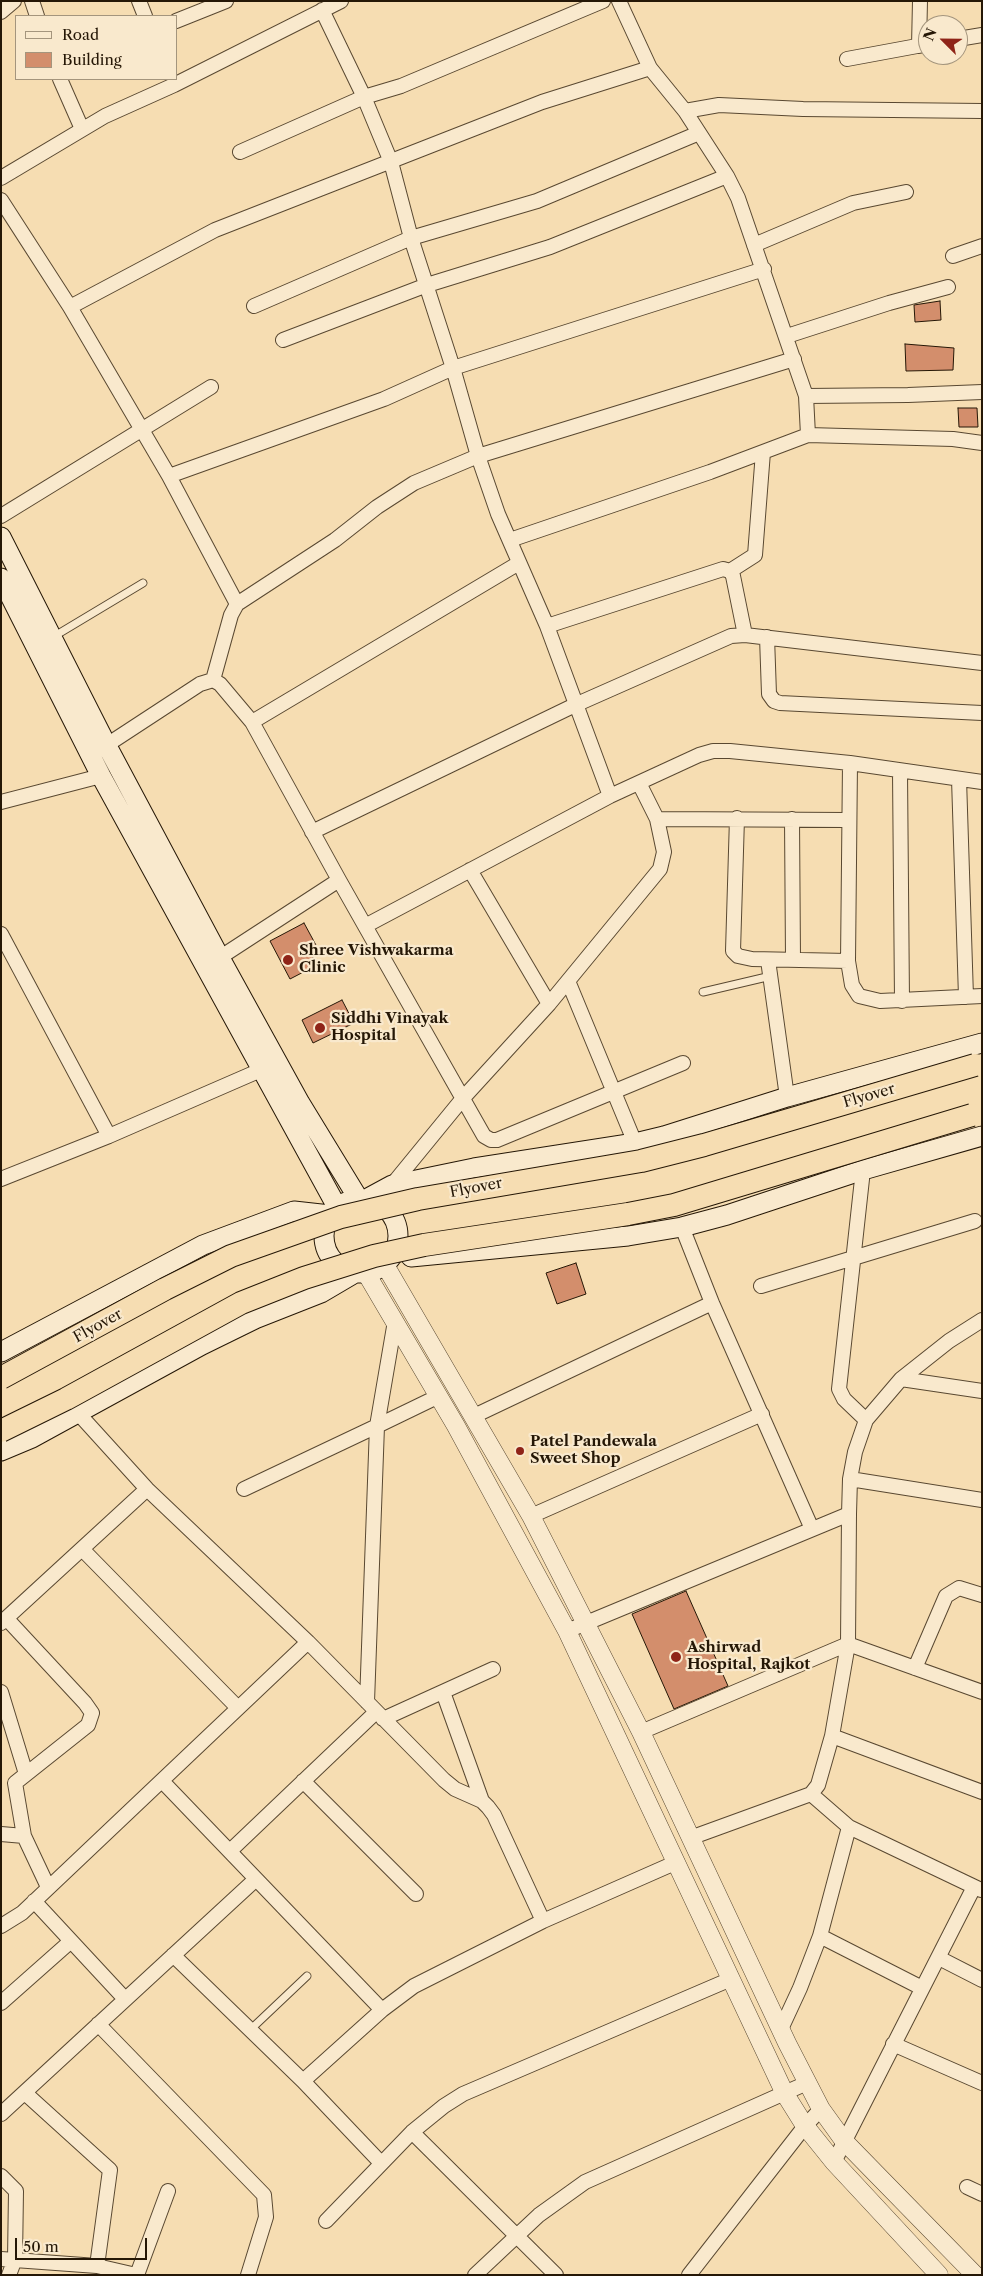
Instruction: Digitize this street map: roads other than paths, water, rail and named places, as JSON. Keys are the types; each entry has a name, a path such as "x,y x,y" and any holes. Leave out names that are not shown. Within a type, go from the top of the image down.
{"highway":[{"name":"Flyover","path":"1,1378 165,1288 231,1256 341,1216 409,1201 650,1158 704,1145 975,1065"},
{"path":"1,1431 66,1399 241,1303 304,1278 399,1250 674,1205 972,1115"}],"main road":[{"path":"1,537 107,746 212,963"},
{"path":"1,578 90,756 212,963 269,1066 333,1211"},
{"path":"1,1352 203,1245 294,1211 333,1211 392,1185 555,1154 635,1143 706,1124 786,1097 982,1043"},
{"path":"269,1066 363,1198 379,1202 395,1219 398,1230 398,1242 387,1262"},
{"path":"1,1451 32,1438 202,1345 256,1319 321,1293 387,1262 628,1236 682,1227 727,1215 863,1170 982,1136"},
{"path":"333,1211 325,1226 324,1239 327,1251 333,1261 343,1269 361,1273"}],"street":[{"path":"1,12 14,1"},
{"path":"32,1 38,15"},
{"path":"139,1 145,15"},
{"path":"178,20 226,1"},
{"path":"178,80 342,1"},
{"path":"240,152 364,97 401,86 603,1"},
{"path":"619,1 650,68 685,111 727,176 738,198 764,269 806,396 808,435"},
{"path":"920,1 921,15"},
{"path":"322,10 364,97 391,162 411,238 453,368 478,456 498,514 547,626 610,796"},
{"path":"968,37 982,35"},
{"path":"847,59 918,46"},
{"path":"70,307 215,230 542,102 650,68"},
{"path":"60,80 82,129"},
{"path":"1,178 105,116 173,82"},
{"path":"685,111 719,105 803,109 982,111"},
{"path":"254,306 411,238 537,200 699,132"},
{"path":"283,340 427,285 550,247 727,176"},
{"path":"754,245 854,203 906,192"},
{"path":"1,200 70,307 140,430 169,476 237,604"},
{"path":"953,256 982,246"},
{"path":"169,476 384,399 453,368 764,269"},
{"path":"787,336 889,303 948,287"},
{"path":"213,680 231,615 237,604 335,540 392,496 414,483 478,456 794,359"},
{"path":"1,516 211,387"},
{"path":"806,396 982,392"},
{"path":"510,540 808,435 953,439 982,443"},
{"path":"547,626 716,570 730,571 755,555 763,452"},
{"path":"252,722 519,563"},
{"path":"730,571 745,634"},
{"path":"312,832 575,705 731,636 745,634 982,663"},
{"path":"766,637 769,694 774,701 780,703 982,713"},
{"path":"90,756 200,684 213,680 220,684 252,722 365,926 464,1097 484,1136 490,1140 497,1140 683,1063"},
{"path":"365,926 610,796 699,755 713,751 850,763 900,772 982,782"},
{"path":"850,763 847,820 848,961 852,985 859,996 880,1000 902,1001 982,996"},
{"path":"900,772 902,1001"},
{"path":"1,802 101,776"},
{"path":"959,780 966,997"},
{"path":"392,1185 464,1097 549,1004 660,870 664,852 657,819 639,783"},
{"path":"737,818 733,951 738,956 768,960 848,961"},
{"path":"657,819 847,820"},
{"path":"792,819 793,959"},
{"path":"470,870 549,1004"},
{"path":"212,963 339,880"},
{"path":"1,934 109,1136"},
{"path":"768,960 786,1097"},
{"path":"568,981 635,1143"},
{"path":"1,1179 109,1136 269,1066"},
{"path":"863,1170 839,1389 844,1399 866,1420"},
{"path":"761,1286 975,1221"},
{"path":"682,1227 712,1303 812,1529"},
{"path":"387,1262 531,1516 586,1623 641,1732 807,2084 821,2109 844,2141 975,2275"},
{"path":"361,1273 395,1321 439,1396 567,1631 785,2094 805,2126 834,2162 939,2275"},
{"path":"474,1416 712,1303"},
{"path":"690,1838 811,1794 823,1774 832,1736 848,1644 850,1479 855,1452 866,1420 900,1378 949,1341 982,1320"},
{"path":"376,1711 377,1426 395,1321"},
{"path":"900,1378 982,1391"},
{"path":"244,1489 439,1396"},
{"path":"78,1413 147,1489 308,1642 455,1789 482,1801"},
{"path":"531,1516 762,1414"},
{"path":"850,1479 982,1500"},
{"path":"48,1887 24,1836 15,1783 88,1725 92,1712 86,1703 4,1621 147,1489"},
{"path":"567,1631 849,1514"},
{"path":"82,1549 238,1708"},
{"path":"915,1668 946,1596 959,1588 982,1595"},
{"path":"1,1926 22,1913 308,1642"},
{"path":"641,1732 848,1644 982,1692"},
{"path":"230,1851 376,1711 443,1692 493,1669"},
{"path":"1,1692 8,1736 26,1774"},
{"path":"443,1692 482,1801 494,1816 543,1921"},
{"path":"832,1736 982,1792"},
{"path":"162,1781 382,2010"},
{"path":"303,1781 416,1894"},
{"path":"811,1794 849,1827 978,1889 922,1988 834,2162"},
{"path":"781,2029 800,1988 820,1936 849,1827"},
{"path":"1,1834 24,1836"},
{"path":"303,2081 382,2010 414,1986 543,1921 676,1862"},
{"path":"1,2114 256,1879"},
{"path":"34,1901 125,1999"},
{"path":"820,1936 922,1988"},
{"path":"1,2003 71,1941"},
{"path":"173,1955 303,2081 381,2163"},
{"path":"939,1958 982,1980"},
{"path":"326,2221 412,2132 444,2106 463,2094 731,1979"},
{"path":"98,2024 264,2195 266,2217 248,2275"},
{"path":"893,2044 982,2083"},
{"path":"475,2275 516,2235 560,2198 585,2182 807,2084"},
{"path":"25,2093 110,2170 97,2266"},
{"path":"689,2275 805,2126 821,2109"},
{"path":"412,2132 556,2275"},
{"path":"1,2176 16,2191 8,2259 9,2275"},
{"path":"967,2187 982,2194"},
{"path":"8,2259 97,2266 137,2275 168,2191"}],"lane":[{"path":"52,638 143,583"},
{"path":"703,992 770,976"},
{"path":"250,2030 307,1976"}],"place":[{"name":"Shree Vishwakarma Clinic","path":"288,960"},
{"name":"Siddhi Vinayak Hospital","path":"320,1028"},
{"name":"Patel Pandewala Sweet Shop","path":"520,1451"},
{"name":"Ashirwad Hospital, Rajkot","path":"676,1657"}]}
